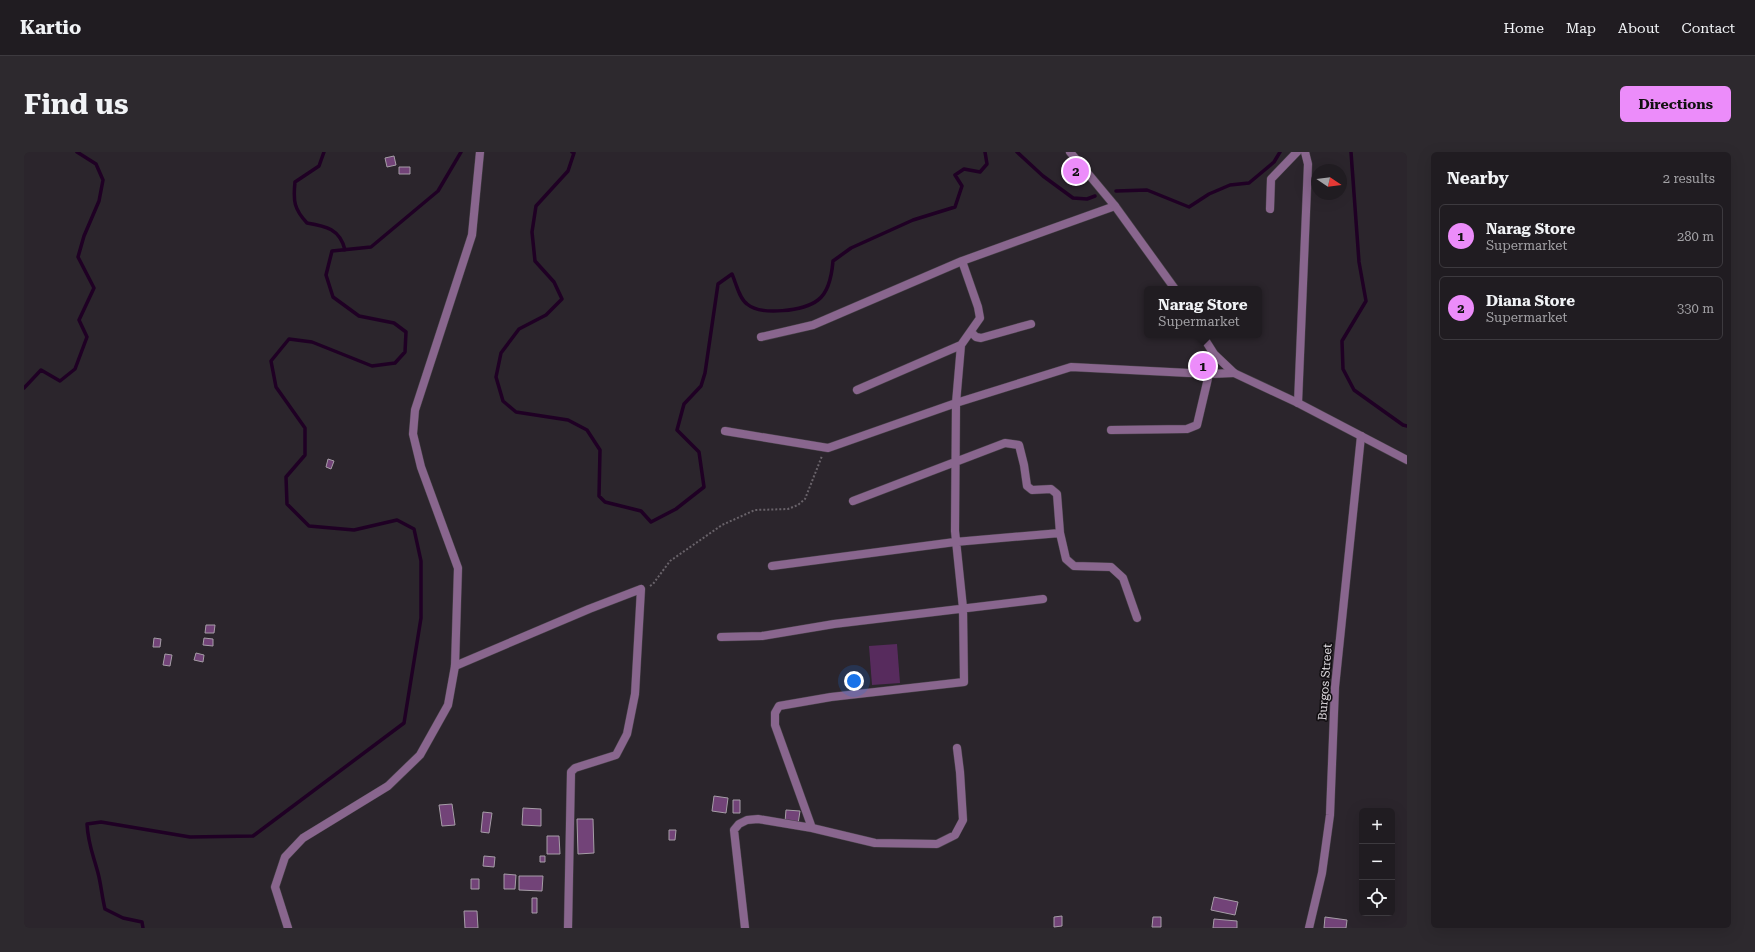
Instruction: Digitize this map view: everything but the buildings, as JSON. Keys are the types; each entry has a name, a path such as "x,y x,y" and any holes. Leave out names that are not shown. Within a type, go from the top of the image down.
{"street":[{"path":"288,928 275,887 285,857 303,838 388,786 420,755 448,705 455,666 458,568 421,467 413,434 415,410 472,235 480,152"},
{"path":"1070,152 1115,206 1173,286"},
{"path":"1270,209 1271,179 1297,152"},
{"path":"1298,402 1308,164 1305,152"},
{"path":"761,337 813,325 962,261 1115,206"},
{"path":"857,390 961,345 980,318 978,307 962,261"},
{"path":"971,332 976,337 981,338 1032,324"},
{"path":"1204,338 1214,354 1234,373 1298,402 1407,460"},
{"path":"812,828 775,725 775,714 779,706 831,697 964,682 963,608 956,542 956,403 961,345"},
{"path":"725,431 828,448 956,403 1070,368 1209,374 1234,373"},
{"path":"1111,430 1187,429 1197,425 1209,374"},
{"name":"Burgos Street","path":"1309,928 1322,873 1330,815 1334,687 1361,436"},
{"path":"853,501 1005,443 1019,445 1027,486 1032,490 1051,490 1057,494 1060,533 1066,559 1074,566 1111,567 1123,578 1137,618"},
{"path":"772,566 956,542 1060,533"},
{"path":"455,666 589,609 641,589 635,694 626,734 616,755 575,768 571,772 568,928"},
{"path":"721,637 762,636 834,624 1043,599"},
{"path":"745,928 734,830 739,824 747,820 758,819 812,828 875,843 937,844 955,835 963,820 957,748"}],"path":[{"path":"641,589 653,584 670,561 722,525 755,510 788,509 798,505 805,498 823,455 828,448"}],"shaded area":[{"path":"897,644 900,683 872,685 869,646"}],"waterway":[{"path":"24,388 41,370 60,381 75,369 87,337 79,320 94,288 78,257 84,236 99,201 103,180 96,164 77,152"},
{"path":"324,152 319,166 295,182 294,200 299,213 307,223 326,227 336,233 340,237 345,250"},
{"path":"143,928 142,922 123,918 105,909 87,824 101,822 190,837 253,836 404,723 421,618 421,561 414,529 397,520 354,530 309,526 287,504 286,477 305,455 305,428 276,387 271,361 289,339 312,342 372,366 395,363 405,352 406,332 394,323 359,316 333,297 326,275 332,251 371,247 438,191 461,152"},
{"path":"572,152 574,153 568,171 536,206 532,232 535,261 554,282 562,299 546,315 519,329 501,353 496,377 503,401 516,412 568,420 587,430 600,450 599,496 605,502 641,511 651,522 676,509 704,487 699,452 677,430 684,404 701,386 705,373 718,284 732,274 744,301 753,308 762,310 782,311 812,304 822,297 825,292 831,277 833,261 851,248 913,220 955,207 962,186 955,175 964,169 980,172 987,164 985,152"},
{"path":"1017,152 1043,176 1073,198 1087,199 1095,196"},
{"path":"1116,191 1147,190 1189,207 1209,194 1230,185 1249,183 1274,162 1280,152"},
{"path":"1351,152 1359,262 1366,301 1342,341 1343,369 1354,390 1403,425 1407,426"}],"place":[{"name":"Diana Store","path":"1076,171"},
{"name":"Narag Store","path":"1203,366"}]}
